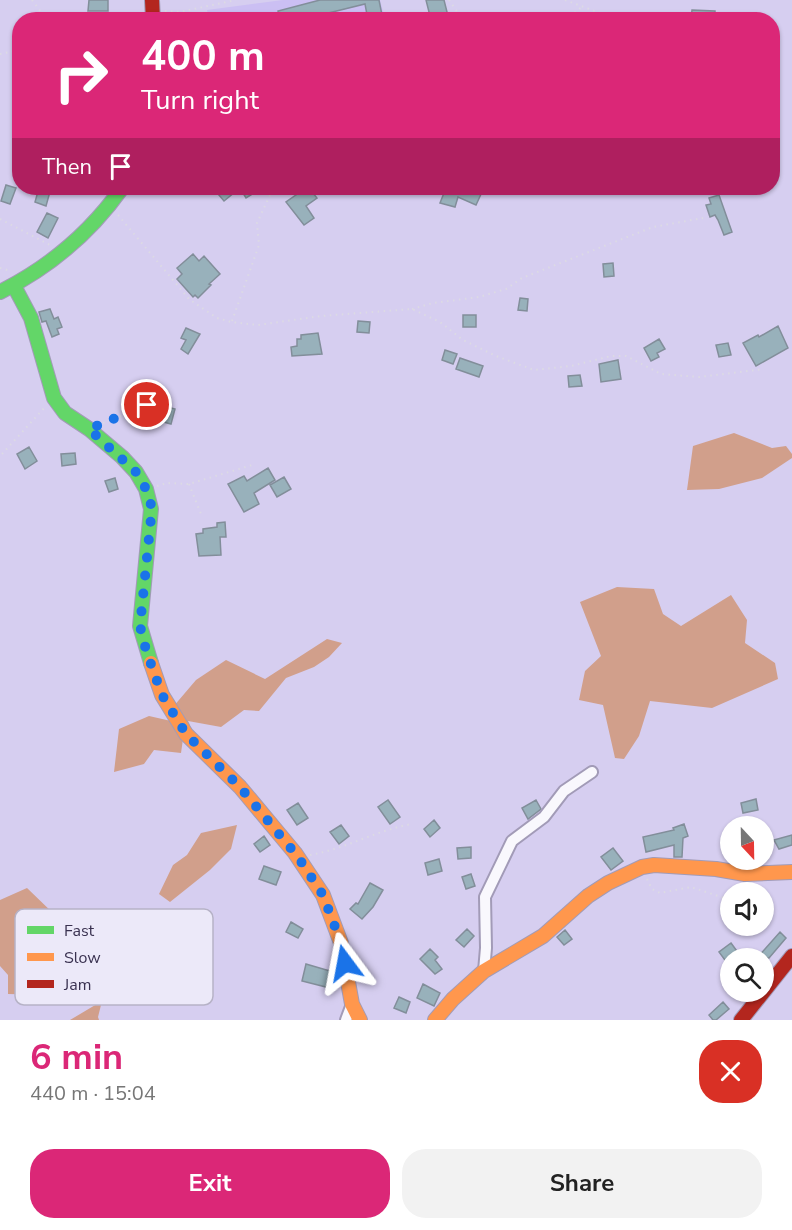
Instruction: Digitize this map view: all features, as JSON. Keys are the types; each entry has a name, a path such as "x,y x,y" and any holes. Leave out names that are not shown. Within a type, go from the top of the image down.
{"street":[{"path":"0,292 14,286 67,250 110,206 117,195"},
{"path":"14,286 31,318 54,398 65,413 89,429 136,472 146,489 152,508 140,626 162,695 186,734 240,787 298,857 323,895 341,943 351,1004 360,1020"},
{"path":"484,971 486,948 484,897 512,841 544,817 564,791 592,772"},
{"path":"435,1020 453,999 484,971 543,936 588,896 608,883 642,867 716,869 745,874 792,872"},
{"path":"741,1020 792,956"},
{"path":"346,1020 351,1004"}],"path":[{"path":"152,10 180,12 236,0"},
{"path":"565,0 596,12"},
{"path":"576,12 582,7"},
{"path":"231,322 259,245 257,223 270,195"},
{"path":"110,206 189,299 217,318 258,325 321,316 412,309 433,303 479,297 506,289 522,278 653,227 703,218"},
{"path":"0,219 56,248 67,250"},
{"path":"412,309 440,322 463,340 496,356 534,370 571,366 611,356 626,356 661,374 699,377 764,369"},
{"path":"2,454 54,398"},
{"path":"89,429 147,405"},
{"path":"146,489 167,483 189,483 252,465"},
{"path":"189,483 201,514"},
{"path":"298,857 354,844 380,833 412,825"},
{"path":"642,867 652,890 660,893 691,888 720,897"}],"shaded area":[{"path":"283,0 380,0 383,12 207,12 207,10"},
{"path":"734,433 772,448 786,446 792,458 762,478 719,489 687,490 693,446"},
{"path":"617,587 654,589 663,614 681,626 731,595 747,620 745,643 775,663 778,679 712,708 650,701 639,736 624,759 615,758 603,705 579,700 585,671 601,656 580,602"},
{"path":"327,639 342,643 329,657 314,667 286,678 259,711 244,710 221,727 188,721 190,725 180,719 173,707 196,680 226,660 265,679"},
{"path":"149,716 171,721 183,739 181,753 154,750 144,764 114,772 119,729"},
{"path":"237,825 231,849 210,870 170,902 159,894 173,865 187,855 201,833"},
{"path":"27,888 49,909 15,909 15,994 8,994 8,975 0,966 0,900"},
{"path":"95,1005 101,1005 99,1020 70,1020"}],"building":[{"path":"89,0 108,0 108,11 88,11"},
{"path":"320,0 379,0 381,12 366,12 365,4 332,12 278,11"},
{"path":"426,0 444,0 447,12 429,12"},
{"path":"692,10 715,11 715,12 692,12"},
{"path":"6,185 12,187 13,195 10,204 1,201"},
{"path":"37,195 49,195 46,206 35,202"},
{"path":"219,195 231,195 224,201"},
{"path":"296,195 315,195 317,198 306,206 314,218 304,225 286,202"},
{"path":"443,195 481,195 476,205 458,197 455,207 440,203"},
{"path":"719,195 732,232 724,235 715,215 710,217 706,205 711,204 709,198"},
{"path":"47,213 58,218 48,238 37,232"},
{"path":"193,254 199,261 204,256 220,274 198,298 195,295 193,297 177,279 182,274 177,268"},
{"path":"613,263 614,276 604,277 603,264"},
{"path":"520,298 528,299 527,311 518,310"},
{"path":"50,309 54,319 58,317 62,327 57,329 59,334 52,337 46,321 42,322 39,312"},
{"path":"463,315 476,315 476,327 463,327"},
{"path":"358,321 370,322 369,333 357,332"},
{"path":"778,326 788,348 756,366 743,343"},
{"path":"186,328 200,334 188,354 181,349 186,340 181,338"},
{"path":"318,333 322,354 292,356 291,347 297,346 297,339 301,339 301,335"},
{"path":"659,339 665,349 657,353 659,357 651,361 644,348"},
{"path":"728,343 731,355 719,357 716,345"},
{"path":"445,350 457,354 453,364 442,360"},
{"path":"460,358 483,366 479,377 456,369"},
{"path":"618,360 621,379 601,382 599,364"},
{"path":"580,375 582,386 569,387 568,376"},
{"path":"160,405 175,409 171,424 156,420"},
{"path":"29,447 37,461 25,469 17,454"},
{"path":"75,453 76,464 62,466 61,454"},
{"path":"268,468 275,480 254,493 259,504 244,512 228,484 244,476 247,481"},
{"path":"284,477 291,489 277,497 270,485"},
{"path":"115,478 118,489 109,492 105,481"},
{"path":"225,522 226,537 220,537 221,555 199,556 196,534 203,533 203,529 217,527 217,523"},
{"path":"756,799 758,810 743,813 741,803"},
{"path":"388,800 400,817 390,824 378,807"},
{"path":"536,800 541,809 528,819 522,808"},
{"path":"298,803 308,818 297,825 287,810"},
{"path":"434,820 440,828 430,837 424,829"},
{"path":"684,824 688,836 683,838 682,857 674,857 674,845 646,852 643,837 674,830 673,828"},
{"path":"341,825 349,836 339,844 330,832"},
{"path":"792,835 792,845 779,849 774,840"},
{"path":"264,836 270,845 260,852 254,844"},
{"path":"471,847 471,858 458,859 457,848"},
{"path":"613,848 623,861 611,870 601,857"},
{"path":"439,859 442,871 428,875 425,863"},
{"path":"264,866 281,872 276,885 259,879"},
{"path":"471,874 475,886 466,889 462,877"},
{"path":"370,883 383,890 373,907 362,919 350,909 356,903 358,904"},
{"path":"291,922 303,929 298,938 286,932"},
{"path":"467,929 474,936 464,947 456,940"},
{"path":"565,930 572,939 564,945 557,937"},
{"path":"780,932 786,938 774,952 774,948 766,948"},
{"path":"731,943 735,948 724,948"},
{"path":"430,949 438,957 435,960 442,969 435,974 420,959"},
{"path":"306,964 330,971 326,987 302,981"},
{"path":"423,984 440,993 434,1006 417,998"},
{"path":"399,997 410,1002 406,1013 394,1008"},
{"path":"723,1002 729,1009 716,1020 709,1015"}],"traffic: fast":[{"path":"0,292 36,272 68,247 83,234 117,195"},
{"path":"14,286 31,318 54,398 65,413 89,429 122,457 136,472 146,489 151,509 140,626 151,663"}],"traffic: slow":[{"path":"151,663 162,695 186,734 240,787 295,853 323,895 341,943 352,1004 360,1020"},
{"path":"435,1020 453,999 484,971 543,936 588,896 608,883 642,867 654,865 716,869 745,874 792,872"}],"traffic: jam":[{"path":"152,0 153,12"},
{"path":"741,1020 792,956"}],"route":[{"path":"147,405 89,429 136,472 146,489 152,508 140,626 146,650 162,695 186,734 240,787 295,853 323,895 341,943 345,963"}]}
